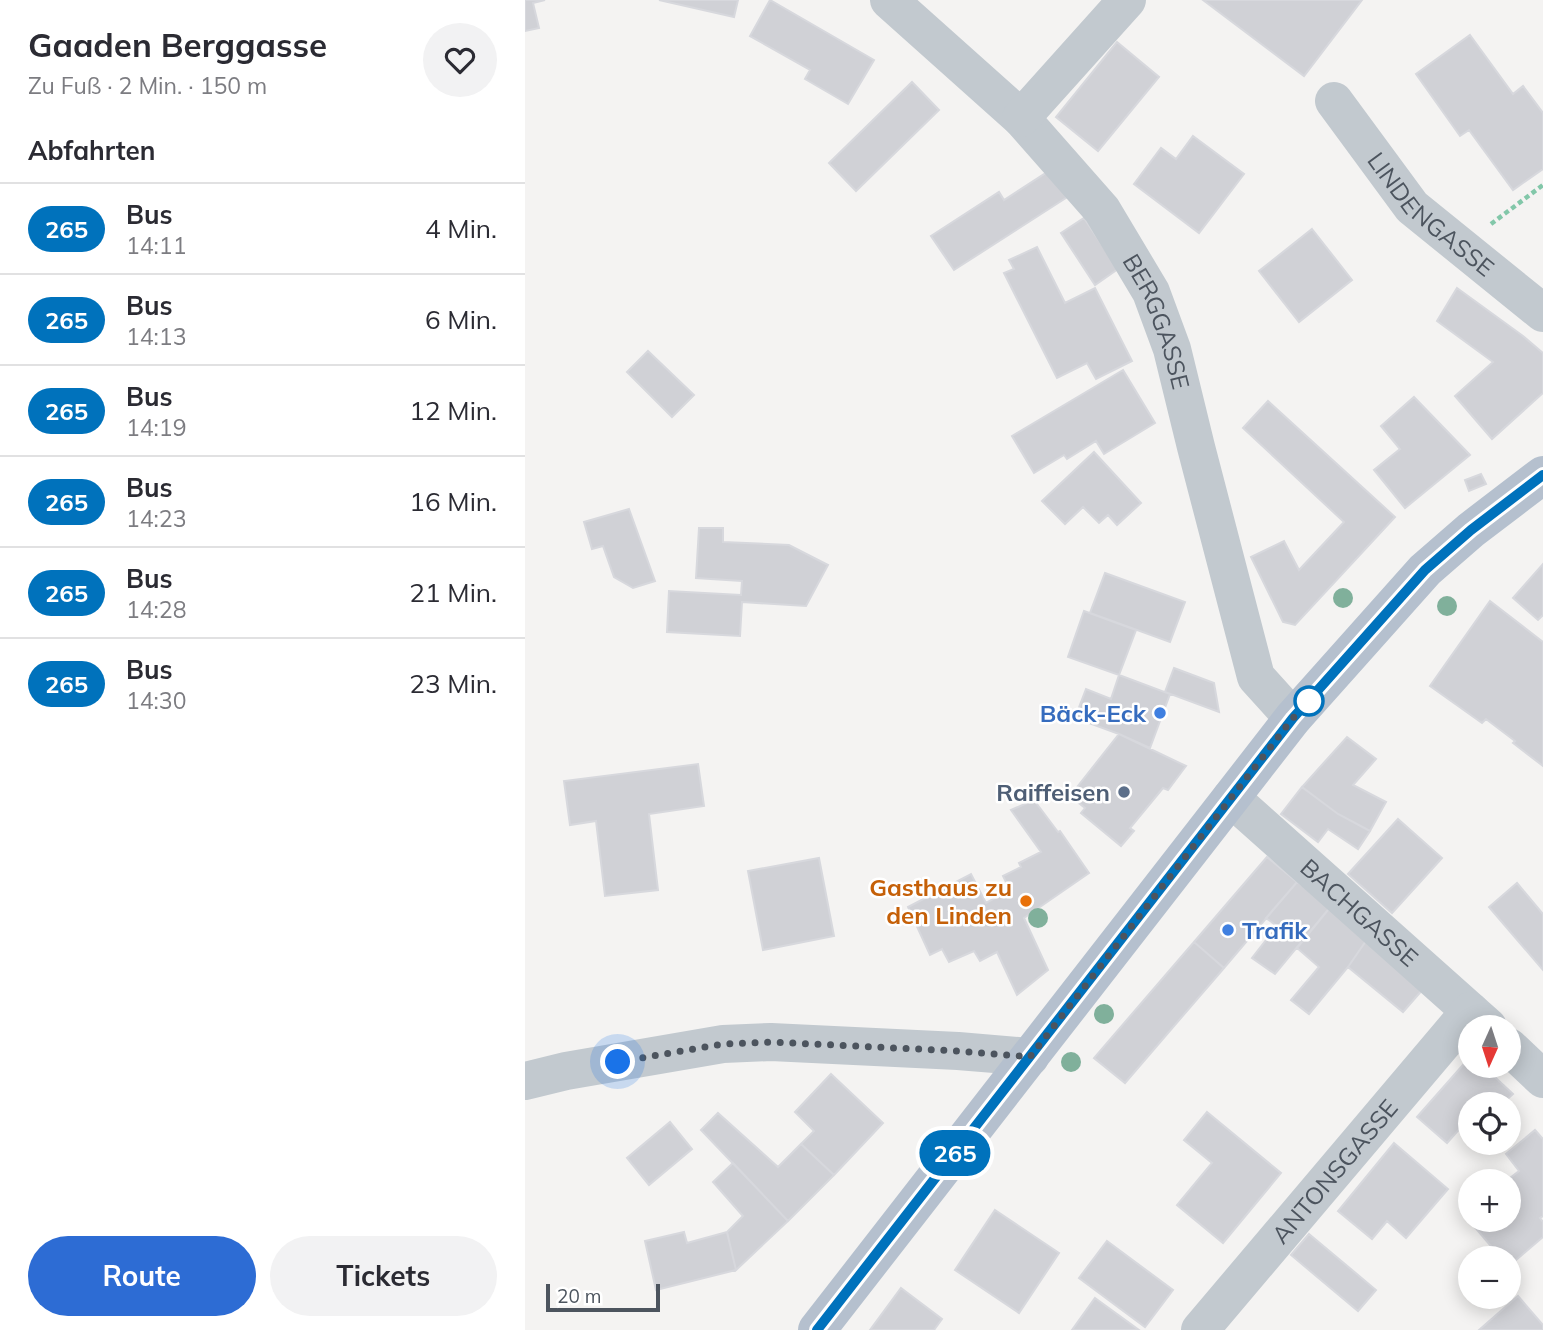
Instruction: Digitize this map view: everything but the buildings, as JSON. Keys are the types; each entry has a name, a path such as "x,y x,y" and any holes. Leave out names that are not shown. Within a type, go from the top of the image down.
{"main road":[{"path":"817,1330 1293,718 1425,570 1471,530 1543,475"}],"street":[{"name":"BERGGASSE","path":"889,0 1021,118 1102,210 1151,292 1172,349 1256,677 1293,718"},
{"path":"1021,118 1127,0"},
{"name":"LINDENGASSE","path":"1334,101 1412,207 1543,313"},
{"name":"BACHGASSE","path":"1231,799 1474,1015"},
{"name":"ANTONSGASSE","path":"1200,1330 1458,1042"},
{"path":"525,1081 566,1071 723,1044 784,1043 1030,1057"},
{"path":"1521,1058 1543,1079"}],"path":[{"path":"1461,247 1543,185"}],"bus line":[{"name":"265","path":"817,1330 1293,718 1425,570 1471,530 1543,475"}],"place":[{"name":"Bäck-Eck","path":"1160,713"},
{"name":"Raiffeisen","path":"1124,792"},
{"name":"Gasthaus zu den Linden","path":"1026,901"},
{"name":"Trafik","path":"1228,930"}],"route":[{"path":"618,1062 723,1044 771,1042 1030,1057 1293,718 1309,701"}]}
